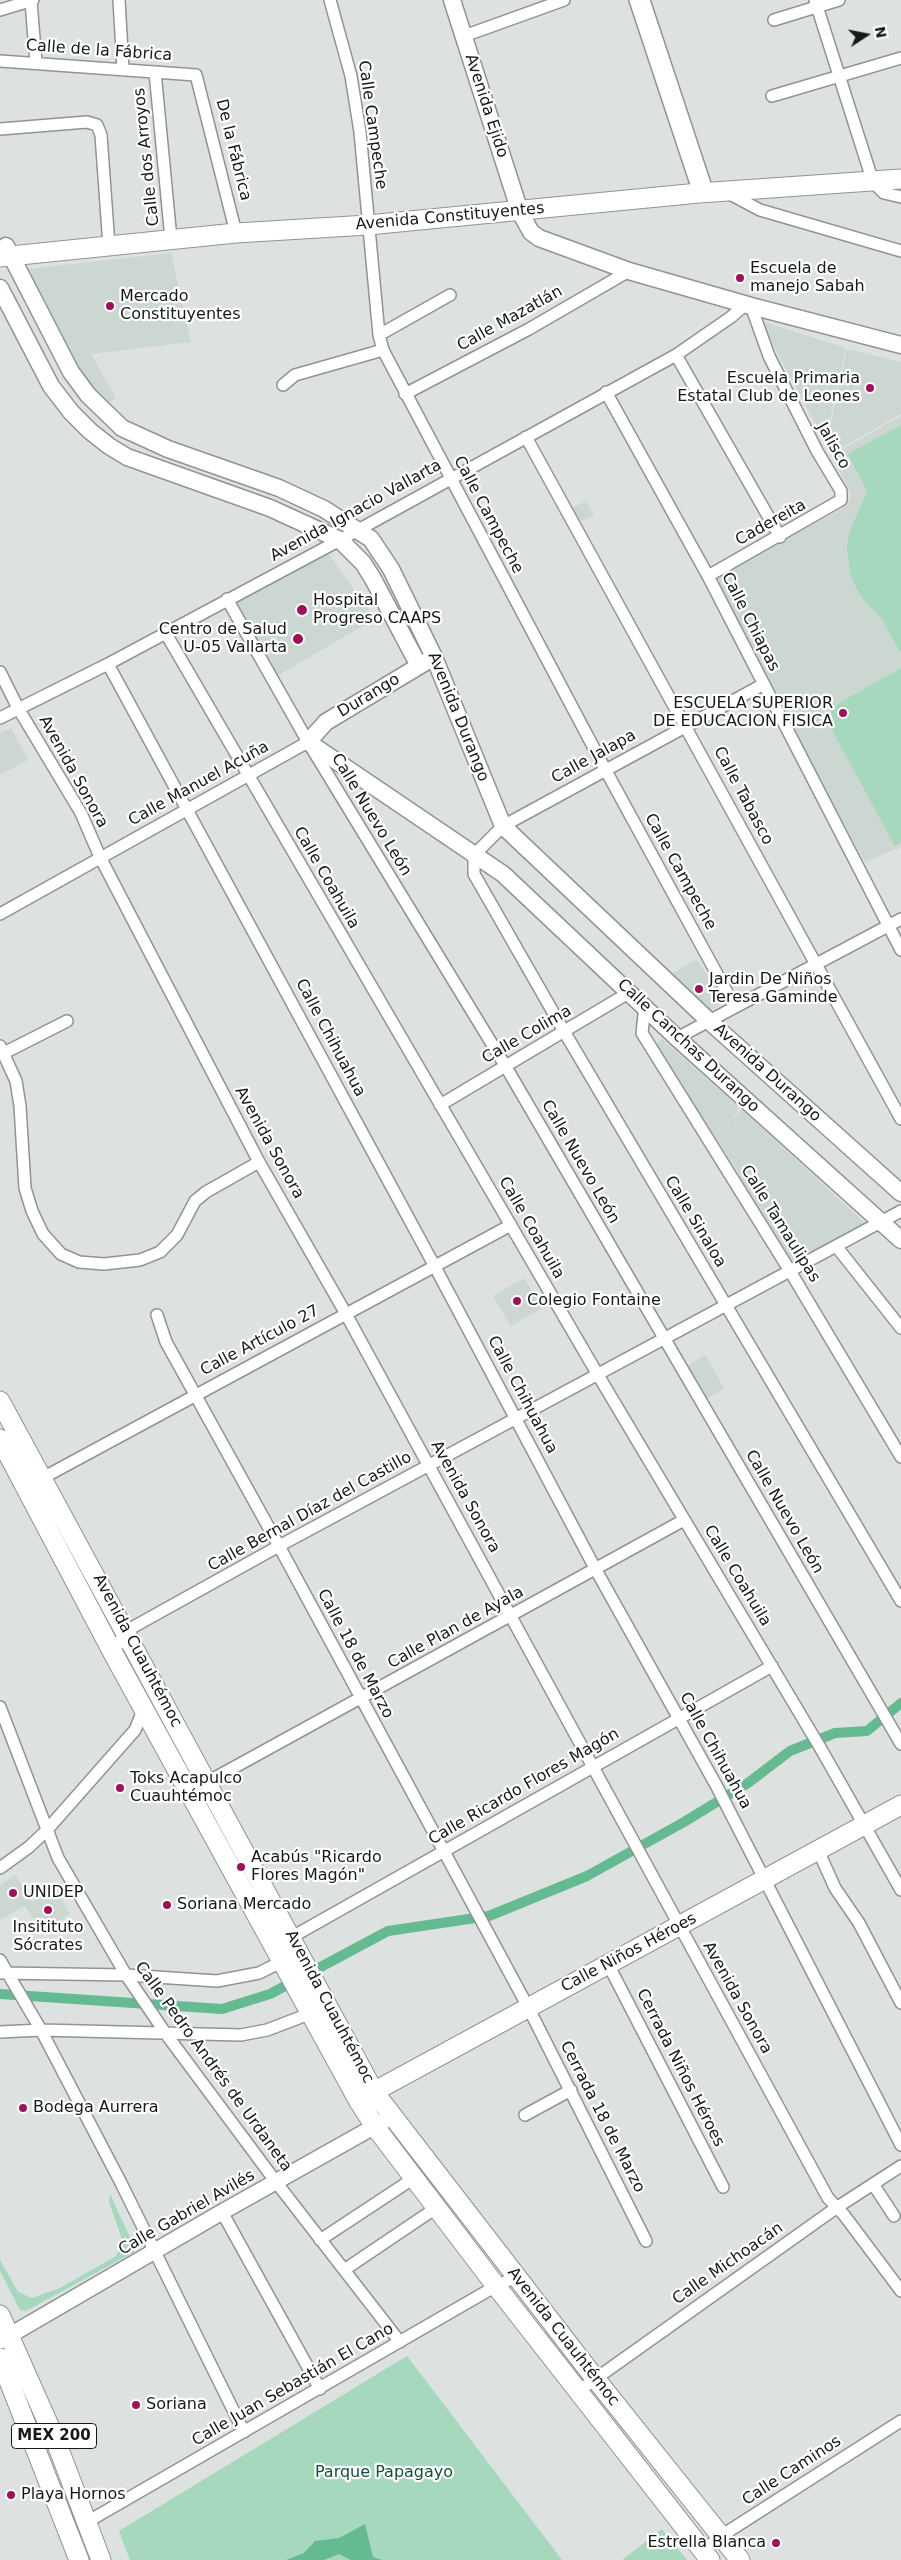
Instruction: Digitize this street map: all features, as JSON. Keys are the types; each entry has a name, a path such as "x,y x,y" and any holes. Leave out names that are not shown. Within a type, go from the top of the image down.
{"main road":[{"name":"Avenida Ejido","path":"452,0 467,35"},
{"name":"Avenida Ejido","path":"459,0 467,35 524,211"},
{"name":"Avenida Constituyentes","path":"871,177 901,169"},
{"name":"Avenida Constituyentes","path":"4,251 236,228 524,211 708,188 871,177 901,179"},
{"path":"524,211 539,238 629,271 748,305 901,345"},
{"name":"Avenida Durango","path":"4,251 34,302 71,372 88,395 122,428 168,449 279,488 324,509 359,530 380,550 434,656 503,826 709,1021 901,1193"},
{"path":"0,288 51,386 71,412 108,446 127,457 158,470 270,508 340,540 362,563 373,580 419,666"},
{"path":"13,314 34,302"},
{"path":"108,446 122,428"},
{"name":"Durango","path":"308,742 326,722 434,656"},
{"path":"308,742 474,855"},
{"name":"Calle Canchas Durango","path":"474,855 503,874 677,1038 901,1240"},
{"name":"Avenida Cuauhtémoc","path":"0,1401 12,1456"},
{"name":"Avenida Cuauhtémoc","path":"0,1439 34,1483 126,1631 292,1936 374,2092 594,2378 740,2560"},
{"name":"Avenida Cuauhtémoc","path":"34,1483 112,1652 190,1792 297,1993 358,2100 376,2128 436,2208 706,2556"},
{"name":"Calle Niños Héroes","path":"358,2100 901,1805"},
{"name":"MEX 200","path":"0,2315 5,2338 55,2439 101,2560"},
{"name":"MEX 200","path":"0,2358 79,2560"}],"street":[{"path":"0,10 32,0 36,63"},
{"path":"119,0 123,69"},
{"name":"Calle Campeche","path":"330,0 351,76 360,132 379,334 383,350 605,769 736,1007"},
{"path":"467,35 564,0"},
{"path":"635,0 708,188 760,210 901,251"},
{"path":"644,0 708,188"},
{"path":"774,20 816,3 839,0"},
{"path":"816,3 871,177 884,193 901,197"},
{"path":"772,96 839,78 901,58"},
{"name":"Calle de la Fábrica","path":"0,61 196,75"},
{"name":"Calle dos Arroyos","path":"155,72 171,234"},
{"name":"De la Fábrica","path":"196,75 236,228"},
{"path":"0,129 87,122 97,126 101,135 108,241"},
{"name":"Calle Mazatlán","path":"405,394 529,329 629,271"},
{"path":"379,334 450,295"},
{"name":"Avenida Ignacio Vallarta","path":"0,718 108,664 359,530 450,478 676,355 748,305"},
{"name":"Jalisco","path":"748,305 769,356 794,408 841,491"},
{"path":"283,386 295,375 383,350"},
{"path":"676,355 780,537"},
{"name":"Calle Chiapas","path":"606,392 708,576 901,950"},
{"name":"Calle Tabasco","path":"526,437 687,726 901,1119"},
{"name":"Cadereita","path":"708,576 837,504 841,500 841,491"},
{"name":"Calle Nuevo León","path":"227,599 308,742 506,1067 898,1740"},
{"name":"Calle Coahuila","path":"165,632 510,1226 806,1723 901,1890"},
{"name":"Calle Chihuahua","path":"108,664 188,808 596,1570 716,1784 766,1878 901,2145"},
{"name":"Avenida Sonora","path":"0,672 18,708 82,813 100,857 259,1162 346,1314 512,1615 641,1858 828,2198 901,2292"},
{"name":"Calle Jalapa","path":"474,855 503,826 764,684"},
{"name":"Calle Manuel Acuña","path":"0,914 308,742"},
{"name":"Calle Sinaloa","path":"474,855 474,874 565,1033 901,1601"},
{"path":"677,1038 901,919"},
{"name":"Calle Colima","path":"440,1105 565,1033 630,992"},
{"name":"Calle Tamaulipas","path":"645,1006 642,1033 790,1271 901,1457"},
{"path":"67,1021 2,1049 16,1081 20,1106 25,1188 42,1234 61,1254 78,1262 104,1264 131,1261 160,1252 177,1234 195,1201 206,1192 259,1162"},
{"name":"Calle Bernal Díaz del Castillo","path":"112,1652 126,1631 279,1546 901,1211"},
{"name":"Calle Artículo 27","path":"34,1483 434,1265 510,1226"},
{"path":"836,1246 901,1328"},
{"name":"Calle 18 de Marzo","path":"157,1315 166,1342 194,1395 279,1546 360,1700 528,2007"},
{"name":"Calle Plan de Ayala","path":"190,1792 684,1520"},
{"name":"Calle Ricardo Flores Magón","path":"292,1936 772,1666"},
{"name":"Calle Pedro Andrés de Urdaneta","path":"0,1707 46,1832 58,1858 126,1974 164,2031 276,2182 400,2342"},
{"path":"0,1868 29,1848 46,1832 135,1730 144,1708"},
{"path":"818,1850 835,1888 859,1923 901,2003"},
{"path":"0,1960 5,1975 38,2025 156,2252 244,2432"},
{"name":"Cerrada Niños Héroes","path":"608,1964 723,2187"},
{"path":"5,1975 126,1974 217,1981 259,1973 283,1966"},
{"name":"Cerrada 18 de Marzo","path":"528,2007 646,2241"},
{"path":"0,2032 38,2025 241,2035 267,2030 309,2014"},
{"path":"525,2115 571,2090"},
{"name":"Calle Gabriel Avilés","path":"5,2338 222,2212 376,2128 393,2116"},
{"name":"Calle Michoacán","path":"577,2392 594,2378 836,2208 901,2166"},
{"path":"320,2240 414,2178"},
{"path":"873,2184 894,2216"},
{"path":"344,2270 436,2208"},
{"path":"222,2212 320,2390"},
{"name":"Calle Juan Sebastián El Cano","path":"87,2522 320,2390 496,2286 516,2277"},
{"name":"Calle Caminos","path":"706,2556 721,2536 901,2420"}],"shaded area":[{"name":"Mercado Constituyentes","path":"171,253 191,342 91,354 116,398 102,408 70,369 19,270"},
{"path":"764,322 846,348 825,442 762,324"},
{"name":"Escuela Primaria Estatal Club de Leones","path":"847,349 901,362 901,414 832,453 827,441"},
{"name":"ESCUELA SUPERIOR DE EDUCACION FISICA","path":"901,416 901,847 865,862 712,580 847,506 851,495 832,455"},
{"path":"586,501 594,515 577,523 570,509"},
{"name":"Hospital Progreso CAAPS","path":"327,552 375,619 275,677 231,601"},
{"path":"11,728 28,760 0,775 0,733"},
{"name":"Jardin De Niños Teresa Gaminde","path":"696,959 725,1001 708,1012 667,977"},
{"path":"662,1039 739,1108 736,1114 711,1137 654,1046"},
{"path":"742,1110 866,1224 810,1252 790,1268 738,1177 740,1175 714,1135"},
{"name":"Colegio Fontaine","path":"524,1278 542,1308 511,1326 493,1296"},
{"path":"705,1355 724,1388 702,1402 683,1369"},
{"path":"15,1875 32,1902 54,1886 70,1914 43,1932 25,1906 0,1920 0,1885"},
{"path":"365,2524 373,2557 382,2560 351,2560 339,2554 324,2560 286,2560 304,2553 315,2541 339,2538"}],"green space":[{"path":"901,425 901,651 899,651 882,619 865,602 857,589 850,573 847,548 849,534 867,491 848,454"},
{"path":"901,668 901,842 895,846 832,730 830,715 833,708 841,702"},
{"path":"110,2194 134,2246 134,2252 26,2311 20,2310 0,2271 0,2260 18,2292 32,2298 60,2288 116,2256 123,2242 109,2202"},
{"name":"Parque Papagayo","path":"407,2356 562,2560 130,2560 119,2531"},
{"path":"662,2529 687,2560 622,2560"}],"waterway":[{"path":"0,1994 222,2009 270,1994 388,1931 489,1916 587,1876 684,1822 748,1783 790,1751 835,1733 867,1731 901,1703"}],"place":[{"name":"Escuela de manejo Sabah","path":"740,278"},
{"name":"Mercado Constituyentes","path":"110,306"},
{"name":"Escuela Primaria Estatal Club de Leones","path":"870,388"},
{"name":"Hospital Progreso CAAPS","path":"302,610"},
{"name":"Centro de Salud U-05 Vallarta","path":"298,639"},
{"name":"ESCUELA SUPERIOR DE EDUCACION FISICA","path":"843,713"},
{"name":"Jardin De Niños Teresa Gaminde","path":"699,989"},
{"name":"Colegio Fontaine","path":"517,1301"},
{"name":"Toks Acapulco Cuauhtémoc","path":"120,1788"},
{"name":"Acabús \"Ricardo Flores Magón\"","path":"241,1867"},
{"name":"UNIDEP","path":"13,1893"},
{"name":"Soriana Mercado","path":"167,1905"},
{"name":"Insitituto Sócrates","path":"48,1910"},
{"name":"Bodega Aurrera","path":"23,2108"},
{"name":"Soriana","path":"136,2405"},
{"name":"Playa Hornos","path":"11,2495"},
{"name":"Estrella Blanca","path":"776,2543"}]}
